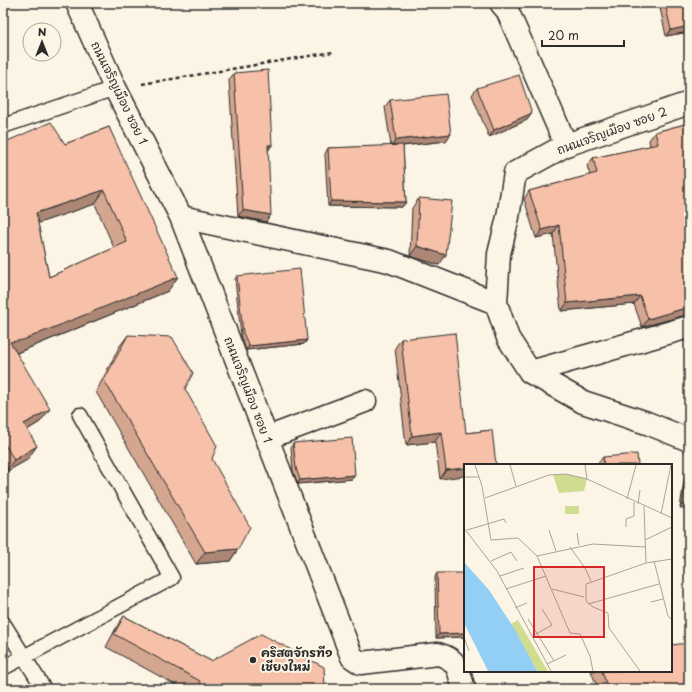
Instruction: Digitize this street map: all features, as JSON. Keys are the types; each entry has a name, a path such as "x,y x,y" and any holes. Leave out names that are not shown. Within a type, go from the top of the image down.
{"street":[{"name":"ถนนเจริญเมือง ซอย 1","path":"78,3 115,88 181,217 352,657 361,663 438,654 450,657 456,663 464,689"},
{"path":"501,3 507,10 566,145"},
{"name":"ถนนเจริญเมือง ซอย 2","path":"689,103 566,145 515,173 508,217 499,254 496,303 508,338 530,372 583,402 647,423 689,440"},
{"path":"181,217 388,261 496,303"},
{"path":"530,372 689,327"},
{"path":"267,438 365,401"}],"lane":[{"path":"3,126 115,88"},
{"path":"3,668 172,578 80,415"},
{"path":"3,623 44,689"}],"path":[{"path":"115,88 333,52"}],"building":[{"path":"665,3 689,3 689,26 671,30"},
{"path":"268,70 272,145 268,145 271,215 243,210 234,73"},
{"path":"519,75 532,113 494,130 477,88"},
{"path":"446,94 451,134 396,140 390,100"},
{"path":"51,122 65,144 109,127 178,277 23,340 10,342 50,409 24,424 37,446 14,460 3,441 3,143","holes":["104,190 127,242 49,277 36,213"]},
{"path":"689,123 689,307 648,319 640,296 567,303 559,225 542,230 529,191 597,173 593,158 658,144 655,132"},
{"path":"403,145 406,202 331,201 328,148"},
{"path":"419,198 452,201 446,255 417,246"},
{"path":"300,269 307,340 249,346 243,333 237,276"},
{"path":"455,333 466,433 492,430 496,464 464,464 464,468 446,470 441,432 412,436 401,339"},
{"path":"128,335 172,337 193,373 185,389 217,446 212,459 250,527 238,549 205,552 104,380"},
{"path":"352,438 355,475 300,480 296,468 293,443"},
{"path":"637,454 638,464 604,464 603,457"},
{"path":"687,470 689,470 689,506 682,504"},
{"path":"437,573 464,573 464,633 439,634"},
{"path":"124,616 211,661 261,634 324,667 325,689 200,689 200,681 114,634"},
{"path":"689,643 689,689 608,689 602,672 672,672 672,645"}],"place":[{"name":"คริสตจักรที๑ เชียงใหม่","path":"253,660"}]}
